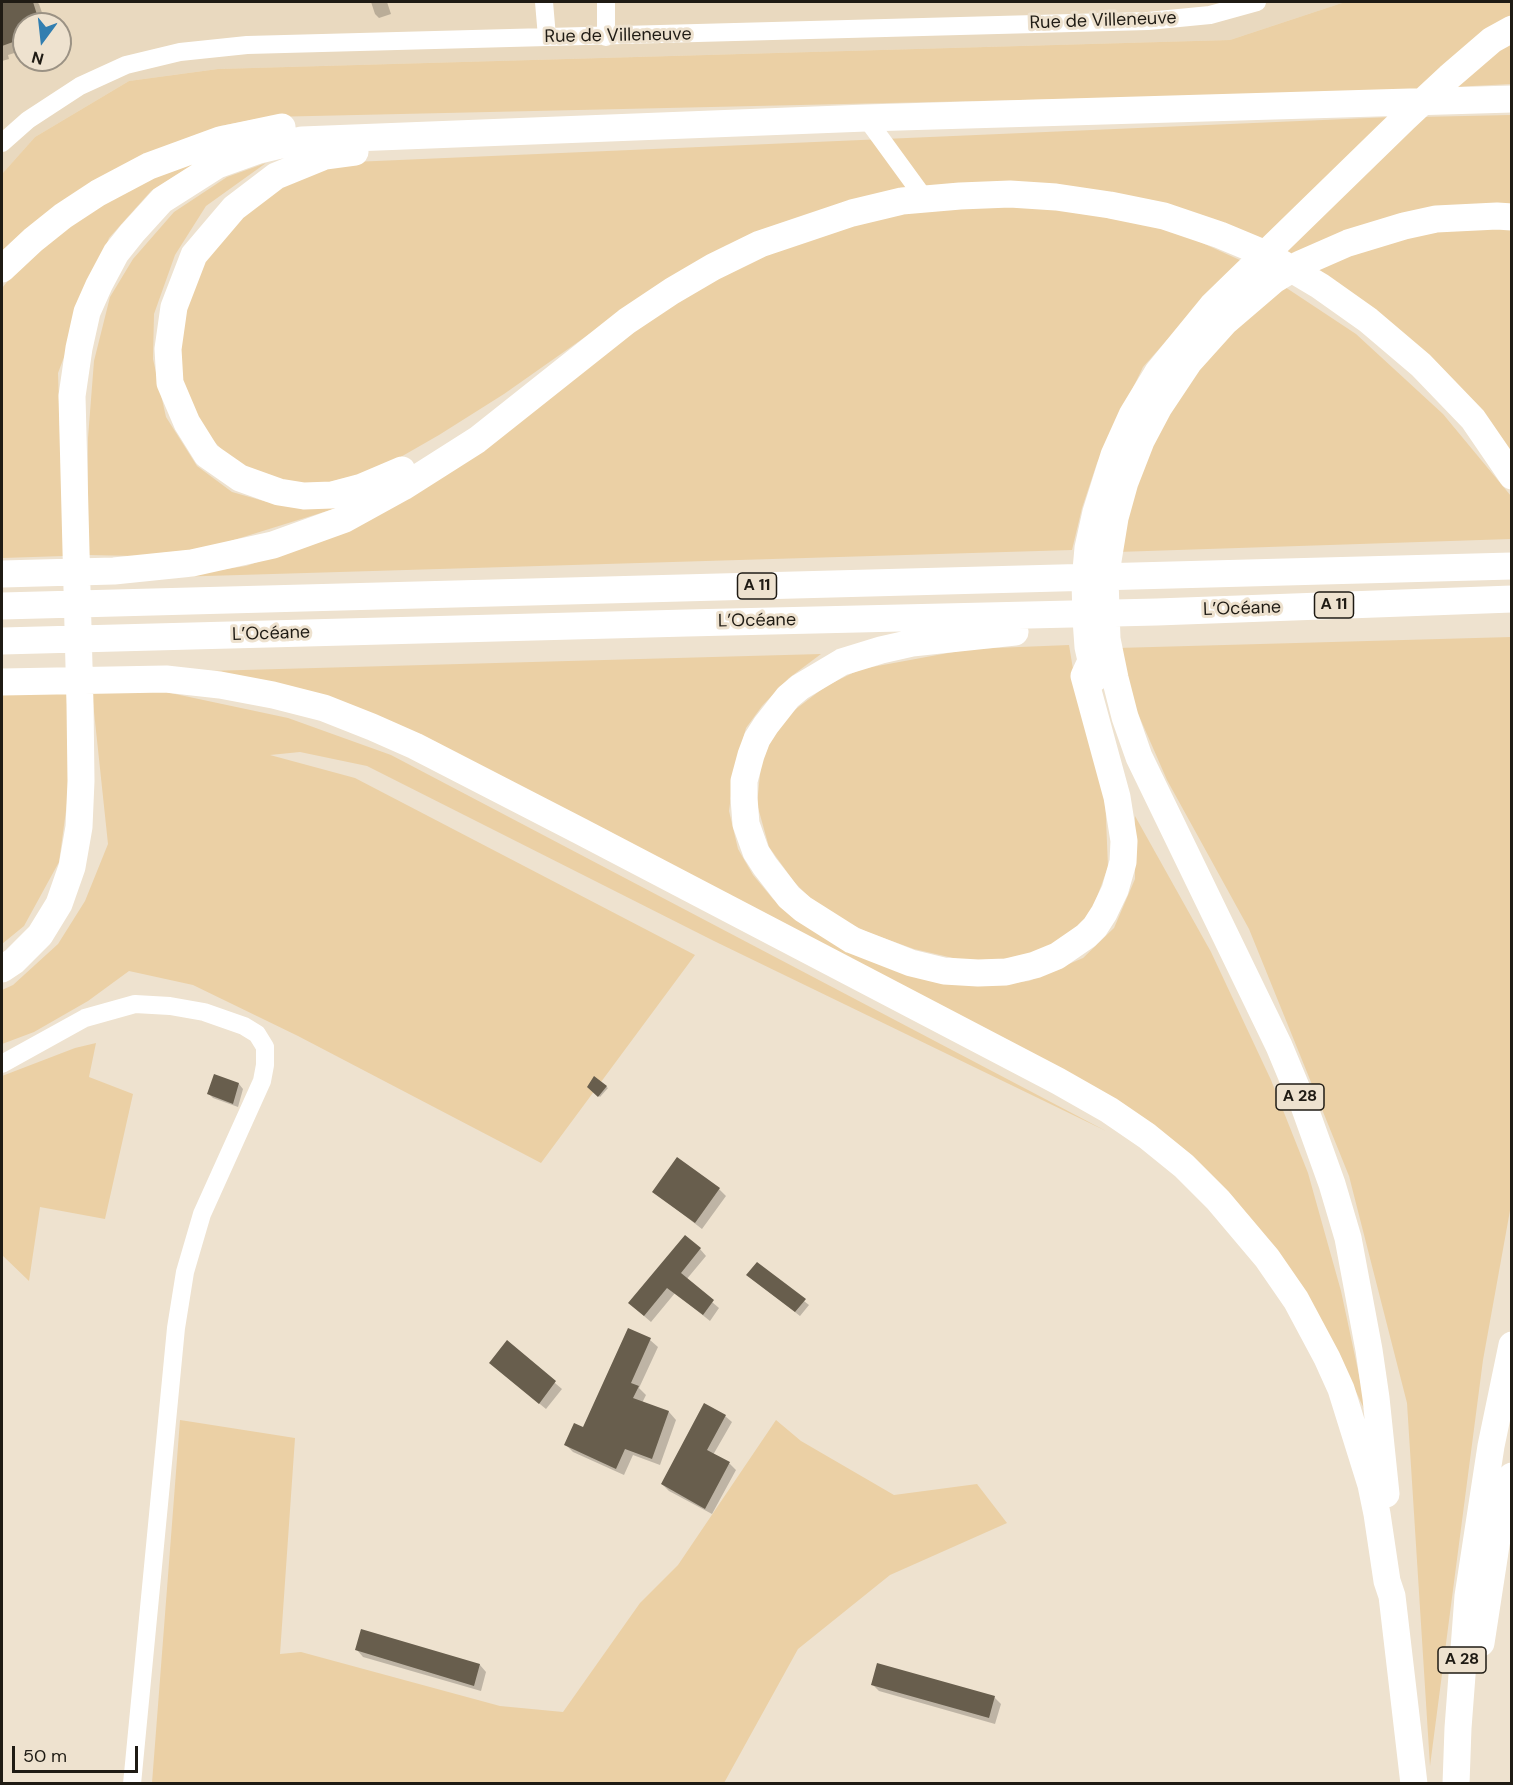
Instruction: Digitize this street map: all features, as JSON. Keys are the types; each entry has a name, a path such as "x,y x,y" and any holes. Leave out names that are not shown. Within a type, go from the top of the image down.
{"highway":[{"path":"1157,612 1067,630 1003,632 901,645 842,662 811,679 788,697 757,739 751,754 744,782 744,798 746,824 756,852 789,897 803,909 852,940 901,960 944,970 978,973 1016,970 1035,965 1070,948 1095,927 1112,898 1119,880 1124,841 1096,674 1107,639 1105,593 1107,563 1105,515 1125,482 1141,441 1159,407 1189,362 1225,322 1262,274 1271,249 1428,96 1502,35"},
{"path":"2,969 14,961 40,934 59,904 72,867 79,816 80,704 72,396 87,312 116,253 162,200 218,165 259,150 302,140 628,126 1512,99"},
{"path":"2,269 40,234 98,193 149,166 220,140 277,128 332,123 628,126"},
{"path":"502,419 488,420 434,454 392,476 332,495 304,496 279,492 240,478 207,455 187,423 170,383 168,349 174,307 195,255 234,208 276,176 325,156 389,147 628,126"},
{"path":"2,574 114,571 192,563 273,546 345,519 443,463 477,440 627,321 713,267 760,244 852,213 903,201 960,196 1010,194 1056,197 1110,205 1164,216 1220,235 1268,255 1320,286 1368,320 1421,365 1473,420 1512,476"},
{"path":"1262,274 1300,264 1348,243 1404,226 1458,217 1512,217"},
{"name":"L’Océane","path":"2,606 1512,566"},
{"name":"L’Océane","path":"2,641 1157,612 1512,599"},
{"name":"A 28","path":"1096,674 1125,717 1139,758 1279,1046 1304,1106 1332,1184 1347,1238 1376,1398 1396,1580 1392,1596 1414,1784"},
{"path":"2,682 166,679 220,685 324,708 363,723 415,746 569,825 1059,1081 1109,1110 1184,1166 1218,1200 1268,1258 1296,1300 1328,1358 1344,1398 1371,1485 1387,1581 1392,1596"},
{"name":"A 28","path":"1456,1784 1468,1596 1491,1446 1512,1345"},
{"path":"1463,1784 1468,1760 1487,1599 1497,1539 1512,1476"}],"street":[{"path":"544,2 547,37"},
{"path":"606,2 606,37"},
{"name":"Rue de Villeneuve","path":"2,143 28,120 80,86 126,65 180,52 247,45 1148,21 1210,15 1257,2"},
{"path":"866,118 925,199"},
{"path":"2,1064 85,1018 135,1004 170,1006 204,1012 244,1026 257,1034 265,1047 262,1081 202,1214 185,1272 176,1328 132,1784"}],"shaded area":[{"path":"2,2 1345,2 1230,40 218,69 129,81 35,137 2,174"},
{"path":"1345,2 1511,2 1511,20 1420,91 268,117 220,126 144,157 2,256 2,174 35,137 129,81 218,69 1230,40"},
{"path":"1511,39 1511,84 1453,87"},
{"path":"1511,115 1511,207 1292,260 1279,253 1419,117"},
{"path":"1392,117 1260,243 1224,227 902,194 622,311 504,394 378,470 317,485 285,483 254,474 228,456 207,434 185,397 177,357 193,278 248,205 315,170 353,162"},
{"path":"204,158 151,191 109,238 58,373 64,556 2,558 2,288 36,247 137,181"},
{"path":"266,163 206,206 175,255 154,314 153,359 166,417 197,466 232,492 267,502 315,505 356,502 208,548 136,556 88,555 88,438 94,361 110,297 133,259 174,212 227,177"},
{"path":"1056,203 1178,232 1242,261 1199,304 1143,367 1097,463 1082,508 1072,550 173,577 246,566 323,540 710,275 882,213"},
{"path":"1511,224 1511,460 1313,270 1409,233"},
{"path":"1285,287 1356,334 1443,414 1511,496 1511,539 1117,552 1142,458 1201,359"},
{"path":"1511,637 1511,1205 1483,1360 1430,1766 1407,1403 1349,1176 1249,929 1167,780 1122,677 1117,648"},
{"path":"1069,645 1075,681 1105,795 1108,867 1090,916 1052,946 1016,958 966,961 914,949 867,932 822,910 795,883 769,847 757,804 761,765 773,734 792,712 826,686 861,669 970,649"},
{"path":"821,654 789,678 762,706 746,728 734,773 729,811 738,849 753,875 773,899 805,925 981,986 1029,981 1083,958 1114,928 1135,879 1135,816 1211,952 1271,1080 1308,1173 1341,1291 1368,1417 1330,1337 1226,1190 434,741 171,672"},
{"path":"68,689 68,796 59,862 24,926 2,944 2,691"},
{"path":"161,691 288,718 391,755 1106,1131 714,941 367,766 300,752 270,755 355,778 695,955 541,1163 298,1036 193,985 129,971 88,1001 34,1032 2,1044 2,990 13,985 58,944 85,901 108,844 92,693"},
{"path":"96,1043 89,1077 133,1094 105,1219 40,1207 29,1281 2,1255 2,1076 75,1048"},
{"path":"180,1420 295,1438 280,1654 301,1652 500,1706 563,1712 640,1603 678,1565 776,1420 801,1441 894,1495 977,1484 1007,1523 890,1575 798,1649 724,1783 152,1783"}],"building":[{"path":"2,2 33,2 36,12 12,12 12,42 2,46"},
{"path":"214,1074 239,1083 233,1104 207,1094"},
{"path":"594,1076 607,1086 598,1097 587,1087"},
{"path":"677,1157 720,1188 695,1223 652,1192"},
{"path":"685,1235 701,1248 681,1273 714,1300 703,1315 667,1288 644,1316 628,1303"},
{"path":"757,1262 806,1299 795,1312 746,1275"},
{"path":"628,1328 651,1338 631,1383 639,1386 633,1398 669,1411 652,1459 625,1449 616,1469 564,1445 574,1423 583,1427"},
{"path":"507,1340 556,1381 539,1404 489,1363"},
{"path":"704,1403 726,1415 707,1450 730,1462 705,1509 661,1484"},
{"path":"361,1629 480,1664 474,1686 355,1650"},
{"path":"877,1663 995,1696 989,1718 871,1685"}]}
